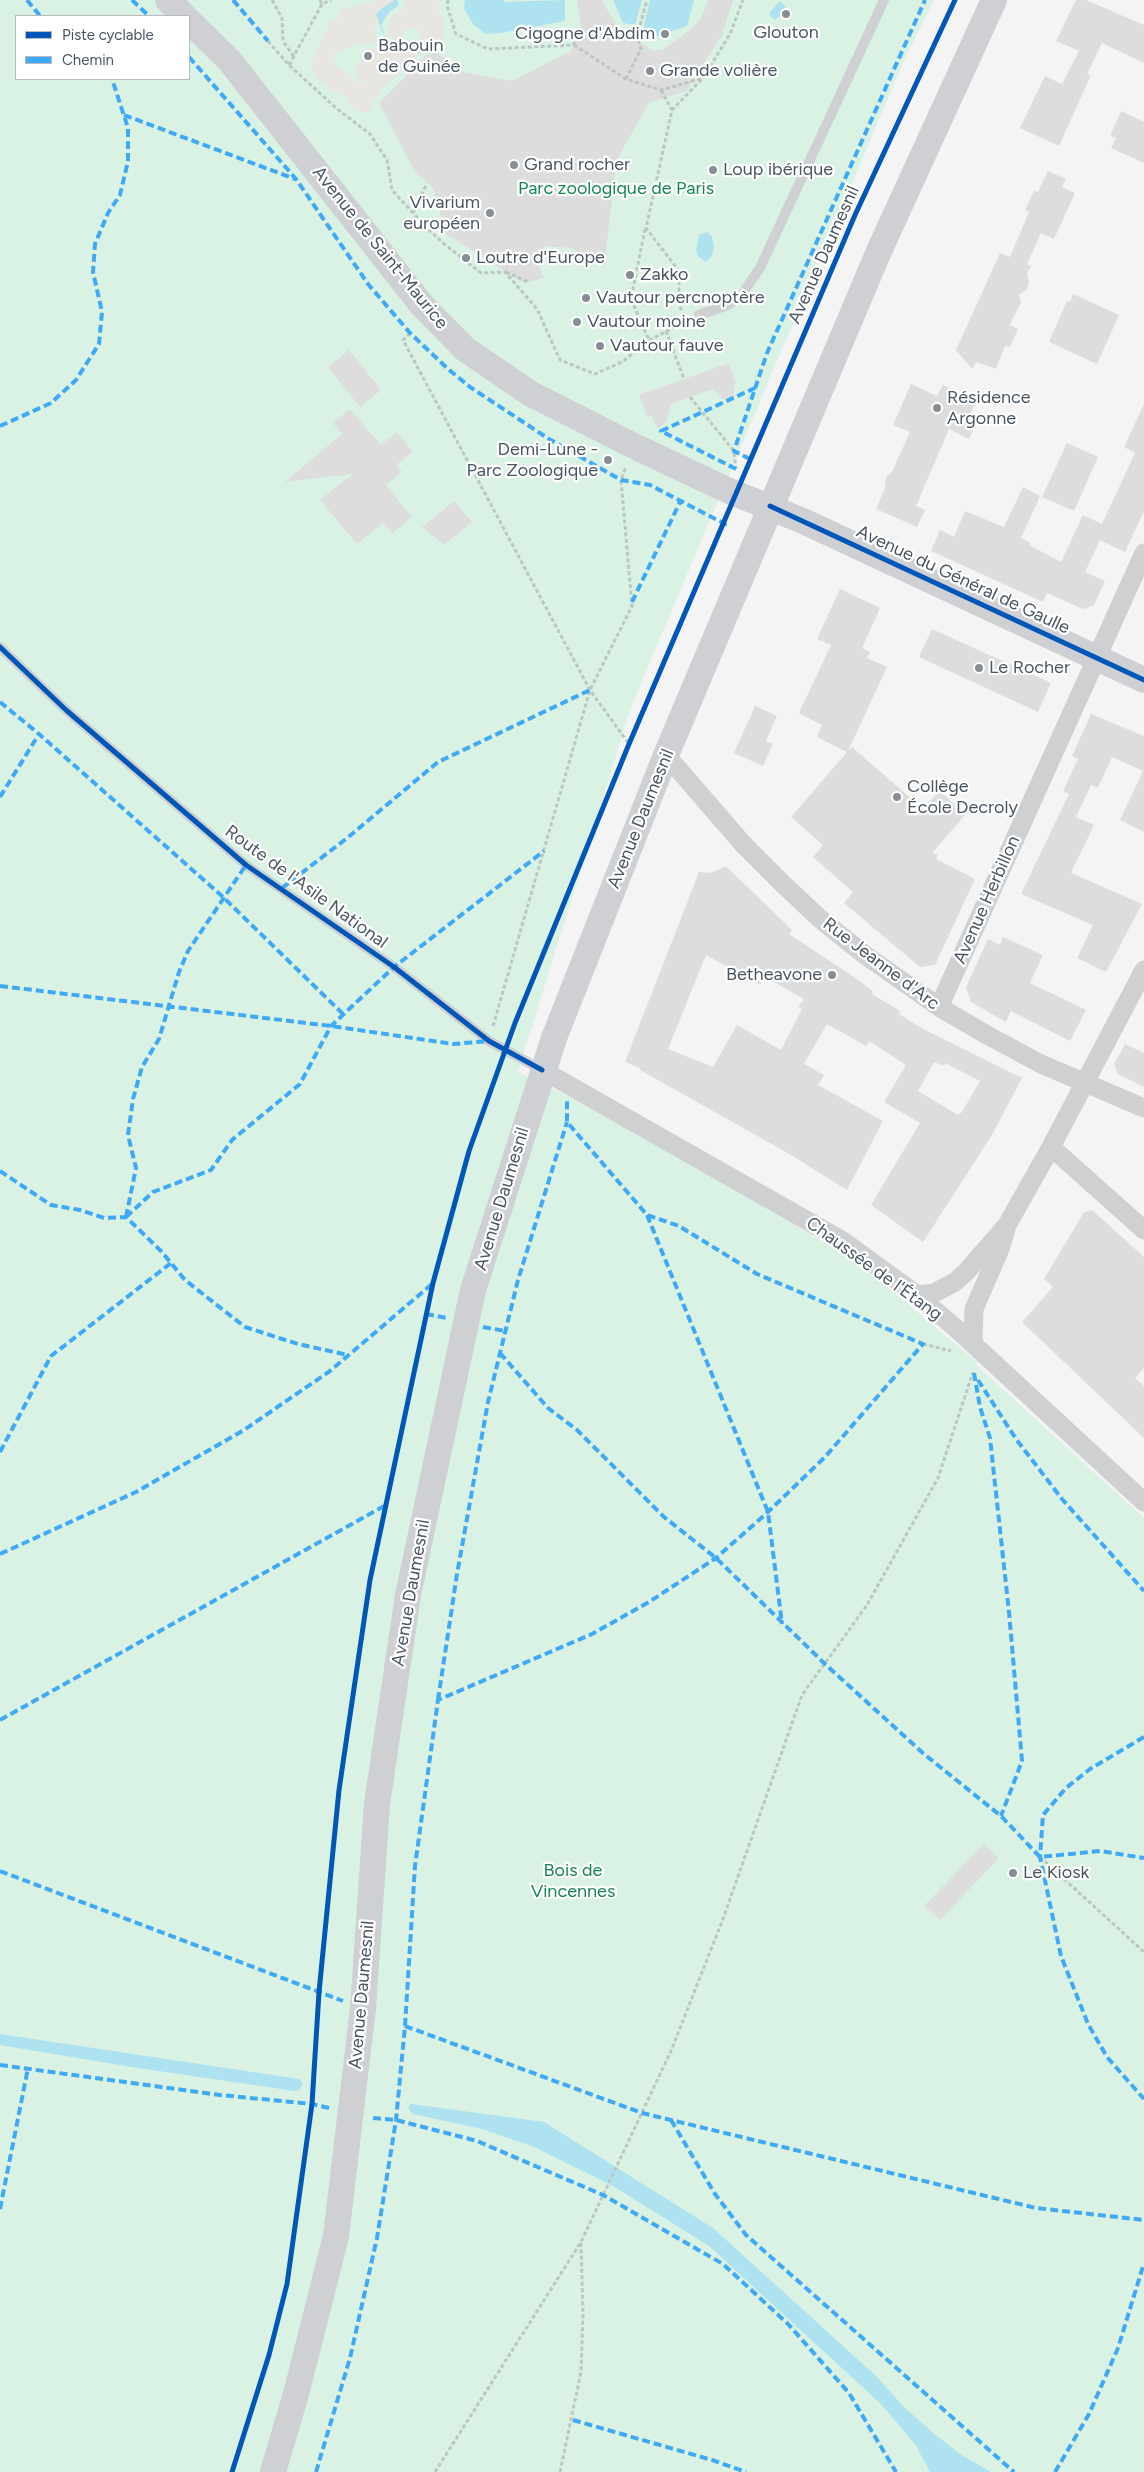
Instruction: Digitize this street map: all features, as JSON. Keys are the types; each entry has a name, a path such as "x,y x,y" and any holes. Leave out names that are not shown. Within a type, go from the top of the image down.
{"street":[{"path":"168,0 183,15"},
{"name":"Avenue Daumesnil","path":"273,2472 296,2394 336,2236 363,2008 377,1804 408,1595 473,1290 542,1070 666,755 883,243 994,0"},
{"name":"Avenue de Saint-Maurice","path":"190,22 228,60 416,297 465,349 531,394 727,490 770,506"},
{"name":"Avenue du Général de Gaulle","path":"770,506 1097,656 1144,680"},
{"name":"Avenue Herbillon","path":"939,1007 1144,553"},
{"name":"Rue Jeanne d'Arc","path":"666,755 744,844 788,889 864,955 939,1007 1041,1064 1144,1108"},
{"path":"917,1295 934,1293 955,1282 1007,1225 1085,1084 1144,970"},
{"name":"Chaussée de l'Étang","path":"542,1070 843,1241 917,1295 973,1344 1144,1502"},
{"path":"1051,1147 1144,1230"},
{"path":"973,1344 974,1309 1000,1249 1007,1225"}],"lane":[{"path":"700,315 728,305 740,297 760,268 884,0"},
{"name":"Route de l'Asile National","path":"0,647 66,710 246,865 394,967 488,1040 542,1070"}],"path":[{"path":"272,0 282,18 283,41 294,57"},
{"path":"289,65 321,2 331,0"},
{"path":"448,0 447,6 456,34 488,48 574,45 626,79 661,90 703,78"},
{"path":"626,79 641,49 638,36 647,0"},
{"path":"650,340 631,298 672,110 703,78 730,34 743,0"},
{"path":"572,30 574,45"},
{"path":"268,40 289,65 336,108 370,134 387,160 392,190 443,243 481,274 505,272 528,282"},
{"path":"661,90 672,110"},
{"path":"414,213 427,183"},
{"path":"505,272 537,309 560,360 595,374 622,362 650,340 685,321 679,304 679,271 646,228"},
{"path":"666,332 684,379"},
{"path":"410,333 403,340 590,690 629,744"},
{"path":"690,397 734,451 736,469"},
{"path":"488,1040 590,690 632,606 621,480 636,447"},
{"path":"923,1344 954,1352"},
{"path":"435,2472 581,2242 671,2051 720,1928 802,1695 867,1605 938,1478 974,1373 971,1368"},
{"path":"1040,1857 1144,1952"},
{"path":"560,2472 581,2372 583,2314 581,2242"}],"green space":[{"name":"Bois de Vincennes","path":"0,0 934,0 902,65 631,707 518,1072 576,1100 749,1198 827,1244 879,1280 977,1362 975,1364 1144,1518 1144,2472 0,2472"}],"sand":[{"path":"375,0 396,0 381,9 375,18 377,23 374,28 376,38 380,39 381,42 384,41 384,37 387,39 382,44 394,44 395,42 387,30 393,23 389,23 393,14 402,11 406,3 402,0 438,0 440,5 438,13 443,19 444,34 442,41 434,49 428,45 381,90 369,111 362,113 353,109 346,96 333,92 330,87 316,77 312,70 312,62 323,35 331,22 338,20 339,12 346,7 353,8 360,3 368,5","holes":["410,28 419,30 421,33 419,39 415,44 412,44 411,48 402,50 398,42 404,35 403,31","357,40 360,45 372,42 379,46 377,49 370,47 366,58 354,67 358,78 362,80 361,84 355,82 347,72 339,69 333,58 335,53 353,46"]}],"water":[{"path":"395,0 399,3 397,7 390,11 381,25 384,37 376,14"},
{"path":"465,0 503,0 505,2 565,0 565,21 486,34 473,24 464,9"},
{"path":"613,0 642,0 635,25 623,23"},
{"path":"650,0 694,0 687,26 657,36 643,29"},
{"path":"780,1 786,8 774,20 770,16 770,12"},
{"path":"707,232 712,237 714,248 712,256 706,262 698,256 696,250 699,235"},
{"path":"0,2034 299,2079 303,2084 299,2090 295,2091 138,2068 0,2045"},
{"path":"411,2104 544,2122 713,2228 876,2376 904,2407 932,2432 960,2454 991,2472 930,2472 915,2444 881,2404 709,2246 613,2186 532,2146 482,2129 413,2114 408,2108"}],"building":[{"name":"Grand rocher","path":"577,0 601,0 618,27 653,51 664,49 693,28 702,16 708,0 733,0 722,35 686,91 649,103 617,159 604,266 571,248 544,246 537,262 544,278 524,283 446,234 433,187 414,170 379,103 433,49 462,72 512,81 571,51 581,26"},
{"path":"1076,0 1086,0 1144,25 1144,63 1102,43 1087,74 1091,75 1059,146 1020,128 1045,76 1062,84 1079,51 1056,41"},
{"path":"1121,111 1144,122 1144,163 1111,148 1116,138 1110,136"},
{"path":"1048,171 1066,179 1062,187 1075,193 1054,239 1041,233 1027,264 1031,266 1027,274 1029,283 1026,291 1019,294 1021,302 1010,325 1018,329 1010,347 1005,346 996,369 976,362 972,369 956,350 1000,253 1010,257 1029,212 1025,210 1034,191 1038,192"},
{"path":"1073,294 1119,315 1097,364 1049,342 1067,301 1070,302"},
{"path":"349,350 381,390 360,407 328,367"},
{"path":"729,363 736,384 734,385 734,396 729,399 722,399 713,389 671,404 667,421 658,429 651,416 647,417 639,395"},
{"path":"911,384 937,396 943,385 976,401 970,415 978,419 969,439 949,429 916,506 925,510 917,527 876,509 885,488 886,477 892,472 910,432 893,425"},
{"path":"1144,404 1144,511 1125,552 1100,540 1085,572 1105,581 1094,605 1083,609 1047,593 1043,602 931,551 940,530 954,537 965,511 1004,527 1023,487 1040,496 1021,538 1031,543 1029,545 1061,562 1083,515 1102,524 1135,453 1124,447"},
{"path":"350,409 381,445 397,432 413,452 396,465 402,472 386,485 412,517 393,533 383,523 357,544 320,500 353,474 285,482 342,434 333,423"},
{"path":"1067,443 1098,457 1074,511 1042,497"},
{"path":"454,501 472,522 444,545 422,527"},
{"path":"840,589 880,608 862,648 870,652 867,658 887,667 848,751 852,747 923,809 939,791 966,814 932,853 938,855 936,859 975,879 935,965 920,967 844,903 853,892 813,857 823,845 791,817 847,752 817,737 822,725 799,713 831,645 817,639"},
{"name":"Le Rocher","path":"932,629 1051,683 1038,712 919,657"},
{"path":"755,706 777,716 766,741 773,744 763,766 734,753"},
{"path":"1091,714 1144,736 1144,832 1120,820 1143,771 1112,757 1098,788 1091,785 1076,817 1094,825 1071,873 1142,904 1106,972 1077,958 1093,925 1021,894 1069,794 1063,791 1078,759 1072,756"},
{"path":"726,866 792,930 789,934 873,991 872,994 900,1011 899,1014 925,1030 1022,1078 992,1135 923,1242 871,1205 920,1123 884,1102 906,1065 869,1041 866,1046 827,1024 804,1064 824,1075 818,1085 883,1121 847,1190 786,1152 640,1070 640,1068 625,1062 699,872 711,873","holes":["706,955 760,985 765,977 804,999 798,1007 802,1009 781,1050 737,1025 713,1067 668,1049","934,1062 944,1066 945,1063 980,1081 962,1112 958,1115 918,1091"]},
{"path":"1003,937 1043,955 1030,983 1086,1010 1070,1041 1011,1011 1006,1022 971,1002 966,987 988,939 1000,945"},
{"path":"1125,1044 1144,1053 1144,1087 1118,1074 1114,1064"},
{"path":"1092,1210 1144,1257 1144,1368 1135,1378 1144,1386 1144,1438 1022,1322 1053,1287 1044,1279 1084,1212"},
{"path":"984,1844 999,1858 940,1920 924,1906"}],"marked path":[{"path":"27,0 39,15"},
{"path":"132,0 148,15"},
{"path":"233,0 268,41"},
{"path":"750,459 734,451 767,353 925,0"},
{"path":"190,58 296,179 368,284 410,333 448,369 470,387 549,439 621,480 650,485 725,524 724,527"},
{"path":"0,426 51,403 76,380 99,344 102,312 93,272 95,244 108,213 120,195 128,161 128,128 112,80"},
{"path":"124,115 295,179"},
{"path":"736,469 661,431 755,388"},
{"path":"632,602 681,500"},
{"path":"282,888 346,839 438,762 590,690"},
{"path":"0,702 39,734 223,897 343,1014"},
{"path":"0,797 39,734"},
{"path":"126,1217 153,1192 211,1170 232,1140 300,1084 331,1026 394,967 544,851"},
{"path":"126,1217 136,1168 128,1135 133,1099 142,1067 159,1039 179,972 188,951 246,865"},
{"path":"0,986 331,1026 453,1044 489,1041"},
{"path":"316,2472 350,2358 377,2238 396,2120 405,2026 415,1866 438,1700 592,1634 649,1602 716,1558 768,1512 825,1457 923,1344 757,1274 679,1226 647,1215 567,1122 567,1099"},
{"path":"438,1700 457,1574 488,1402 518,1280 567,1122"},
{"path":"0,1171 51,1205 80,1210 104,1218 126,1217 161,1251 185,1280 245,1327 298,1344 348,1355"},
{"path":"647,1215 768,1512 782,1624"},
{"path":"0,1452 51,1356 171,1263"},
{"path":"0,1554 136,1492 244,1430 330,1371 432,1284"},
{"path":"426,1314 447,1318"},
{"path":"483,1327 505,1331"},
{"path":"500,1353 548,1408 577,1430 664,1517 716,1558 825,1664 924,1754 1001,1816 1040,1857 1100,1851 1144,1858"},
{"path":"974,1373 980,1407 990,1438 1009,1612 1022,1761 1001,1816"},
{"path":"978,1380 1016,1439 1062,1499 1144,1591"},
{"path":"0,1720 386,1505"},
{"path":"1144,1737 1090,1769 1066,1788 1043,1815 1040,1857 1061,1956 1088,2024 1107,2057 1144,2099"},
{"path":"0,1871 343,2001"},
{"path":"405,2026 642,2113 1036,2208 1144,2220"},
{"path":"0,2065 220,2095 312,2104 333,2109"},
{"path":"0,2209 28,2068"},
{"path":"373,2118 396,2120 477,2141 603,2195 723,2264 788,2324 849,2393 896,2472"},
{"path":"671,2120 715,2194 746,2235 1014,2472"},
{"path":"1055,2472 1089,2414 1118,2348 1144,2263"},
{"path":"573,2420 712,2460 746,2472"}],"cycle path":[{"path":"232,2472 269,2355 287,2284 312,2104 319,1992 339,1790 370,1580 433,1283 469,1151 515,1023 629,744 855,215 955,0"},
{"path":"770,506 1144,680"},
{"path":"0,647 66,710 246,865 394,967 489,1041 542,1070"}],"place":[{"name":"Glouton","path":"786,14"},
{"name":"Cigogne d'Abdim","path":"665,34"},
{"name":"Babouin de Guinée","path":"368,56"},
{"name":"Grande volière","path":"650,71"},
{"name":"Grand rocher","path":"514,165"},
{"name":"Loup ibérique","path":"713,170"},
{"name":"Vivarium européen","path":"490,213"},
{"name":"Loutre d'Europe","path":"466,258"},
{"name":"Zakko","path":"630,275"},
{"name":"Vautour percnoptère","path":"586,298"},
{"name":"Vautour moine","path":"577,322"},
{"name":"Vautour fauve","path":"600,346"},
{"name":"Résidence Argonne","path":"937,408"},
{"name":"Demi-Lune - Parc Zoologique","path":"608,460"},
{"name":"Le Rocher","path":"979,668"},
{"name":"Collège École Decroly","path":"897,797"},
{"name":"Betheavone","path":"832,975"},
{"name":"Le Kiosk","path":"1013,1873"}],"park label":[{"name":"Parc zoologique de Paris","path":"616,189"}]}
